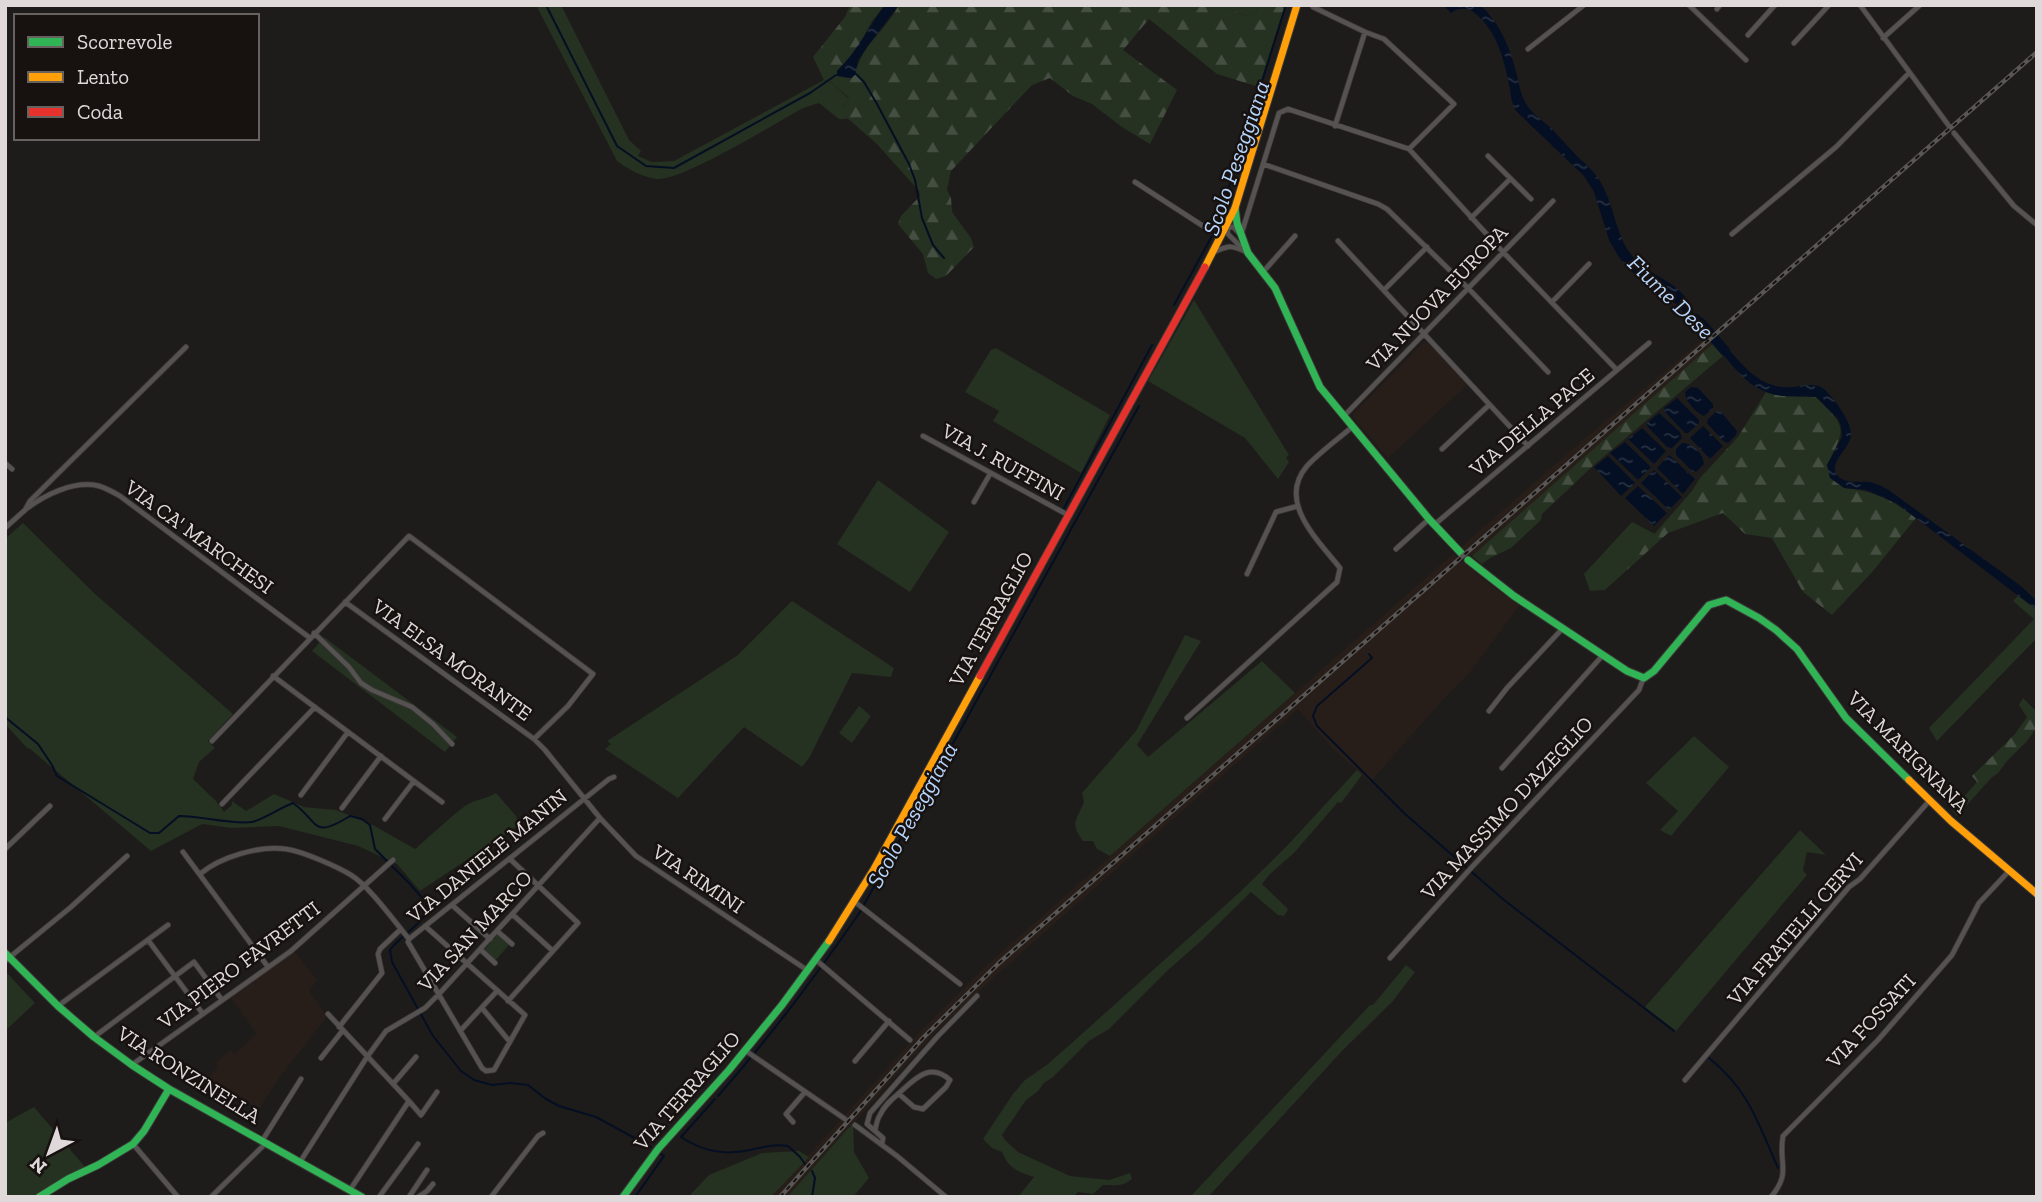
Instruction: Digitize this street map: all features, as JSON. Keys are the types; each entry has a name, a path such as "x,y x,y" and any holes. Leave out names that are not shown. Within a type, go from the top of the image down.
{"street":[{"name":"VIA TERRAGLIO","path":"623,1197 658,1149 748,1052 808,971 818,962 857,903 1213,253 1216,235 1226,228 1235,208 1297,5"},
{"path":"1314,5 1313,8 1384,39 1454,104 1409,149"},
{"path":"1528,48 1584,5"},
{"path":"1689,5 1746,61"},
{"path":"1748,35 1775,5"},
{"path":"1794,43 1829,5"},
{"path":"1860,5 1949,126"},
{"path":"1883,37 1920,5"},
{"path":"1335,126 1365,32"},
{"path":"1732,234 1836,147 1909,73"},
{"path":"1241,235 1279,113 1288,109 1409,149 1471,218 1617,370"},
{"path":"1954,133 2014,206 2037,225"},
{"path":"1488,156 1531,199"},
{"path":"1263,164 1378,204 1396,217 1548,372"},
{"path":"1471,218 1510,179"},
{"path":"1135,182 1216,235"},
{"name":"VIA NUOVA EUROPA","path":"1343,416 1553,201"},
{"path":"1235,208 1246,252"},
{"path":"1241,235 1233,227 1226,228 1228,234 1275,288 1320,387 1461,553"},
{"path":"1263,272 1295,236"},
{"path":"1339,241 1528,446"},
{"path":"1213,253 1228,246 1246,252"},
{"path":"1384,290 1427,247"},
{"path":"1552,302 1589,264"},
{"name":"VIA DELLA PACE","path":"1434,522 1649,343"},
{"path":"5,528 186,347"},
{"path":"1442,449 1489,405"},
{"path":"1187,718 1337,582 1340,568 1312,535 1299,512 1296,491 1299,478 1306,468 1352,427"},
{"name":"VIA J. RUFFINI","path":"923,436 1069,515"},
{"path":"5,463 12,469"},
{"path":"974,502 990,474"},
{"name":"VIA CA' MARCHESI","path":"25,510 50,493 79,486 108,489 312,636 372,690 412,707 452,744"},
{"path":"1247,575 1276,512 1298,506"},
{"path":"1396,549 1434,522"},
{"path":"212,741 409,536 593,674 568,706 534,739"},
{"path":"1468,560 1502,588 1627,671 1644,678"},
{"name":"VIA MARIGNANA","path":"1644,678 1654,671 1709,606 1726,600 1759,618 1797,649 1846,718 1974,842 2037,894"},
{"name":"VIA ELSA MORANTE","path":"345,602 540,744"},
{"path":"1489,711 1563,627"},
{"path":"1502,768 1604,654"},
{"path":"273,676 442,802"},
{"name":"VIA MASSIMO D'AZEGLIO","path":"1390,958 1639,690 1644,678"},
{"path":"222,804 315,707"},
{"path":"301,794 348,732"},
{"name":"VIA RIMINI","path":"540,744 600,818 636,856 808,971"},
{"path":"342,808 381,756"},
{"path":"584,798 614,777"},
{"path":"385,819 414,781"},
{"name":"VIA DANIELE MANIN","path":"409,938 584,798"},
{"name":"VIA FRATELLI CERVI","path":"1685,1080 1849,887 1860,879 1930,799"},
{"path":"5,849 50,806"},
{"name":"VIA SAN MARCO","path":"300,1162 367,1056 387,1031 425,1008 439,994 600,818"},
{"path":"200,874 212,864 228,858 287,849 353,876 409,938 408,942 482,1068 486,1071 494,1070 524,1015 425,926"},
{"path":"183,852 268,967"},
{"path":"7,957 71,908 127,856"},
{"path":"508,1001 578,923 510,859"},
{"name":"VIA PIERO FAVRETTI","path":"132,1065 291,951 393,860"},
{"name":"VIA FOSSATI","path":"1771,1197 1783,1177 1783,1136 1878,1040 1952,955 1979,903 2010,870"},
{"path":"857,903 960,984"},
{"path":"452,905 490,939"},
{"path":"512,914 553,951"},
{"path":"58,1006 167,925"},
{"name":"VIA SAN MARCO","path":"321,1058 382,973 378,954 380,949 402,930"},
{"path":"497,931 512,944"},
{"path":"148,940 203,1014"},
{"path":"481,950 495,963"},
{"name":"VIA RONZINELLA","path":"7,957 58,1006 132,1065 169,1089 362,1197"},
{"path":"94,1037 194,962 222,1000"},
{"path":"818,962 910,1040"},
{"path":"461,1030 498,991"},
{"path":"882,1144 883,1138 867,1124 870,1113 977,996"},
{"path":"482,1008 510,1042"},
{"path":"328,1014 421,1115 437,1092"},
{"path":"855,1061 889,1021"},
{"path":"748,1052 845,1119"},
{"path":"393,1084 416,1057"},
{"path":"875,1131 880,1114 887,1104 916,1077 925,1073 939,1074 950,1080 923,1109 914,1107 898,1094"},
{"name":"VIA RONZINELLA","path":"264,1142 301,1079"},
{"path":"39,1197 134,1144 169,1089"},
{"path":"793,1122 786,1114 805,1092"},
{"path":"350,1190 409,1101"},
{"path":"855,1125 946,1197"},
{"path":"491,1197 543,1133"},
{"path":"211,1197 264,1142"},
{"path":"134,1144 178,1197"},
{"path":"379,1197 418,1144"},
{"path":"409,1197 427,1170"},
{"path":"418,1197 433,1184"}],"shaded area":[{"path":"1713,331 1720,339 1472,556 1461,547 1590,434"},
{"path":"1424,342 1468,384 1388,458 1353,414"},
{"path":"1453,554 1520,605 1470,672 1370,782 1333,749 1298,709 939,1028 787,1197 771,1197 917,1035 989,963"},
{"path":"293,950 317,980 309,991 327,1016 279,1078 259,1109 208,1079 218,1067 216,1063 230,1050 234,1054 257,1034 231,998"}],"green space":[{"path":"536,5 561,5 629,140 641,151 638,156 652,162 674,161 824,80 832,83 849,99 844,107 848,119 839,119 819,103 803,108 687,171 657,179 641,175 617,161"},
{"path":"850,5 885,5 872,21 856,51 837,71 842,77 851,78 867,47 899,5 1220,5 1246,16 1256,13 1258,9 1255,5 1285,5 1259,87 1217,74 1149,19 1123,50 1177,90 1150,144 1092,104 1073,96 1050,78 1032,85 951,171 947,190 951,198 952,212 971,238 974,247 946,276 936,279 928,273 923,254 898,224 901,216 920,196 919,191 877,144 845,116 844,109 849,98 832,83 824,80 813,57 845,17"},
{"path":"1220,5 1255,5 1258,9 1256,13 1246,16"},
{"path":"1194,300 1289,455 1286,458 1289,462 1278,479 1245,438 1148,381"},
{"path":"1714,343 1724,355 1595,464 1542,514 1541,520 1511,548 1482,564 1472,556"},
{"path":"996,348 1110,415 1081,473 993,421 999,411 965,392 991,350"},
{"path":"1766,392 1782,396 1816,397 1838,421 1838,442 1827,465 1844,488 1883,497 1916,518 1873,571 1832,615 1803,592 1772,538 1745,534 1723,513 1668,533 1627,570 1630,562 1692,491 1700,478 1738,437"},
{"path":"878,480 949,532 910,592 837,544"},
{"path":"1632,522 1655,534 1630,562 1627,570 1605,590 1590,591 1584,574"},
{"path":"23,523 94,593 233,714 208,741 215,748 199,762 193,779 224,812 232,805 232,801 246,811 274,794 304,807 336,810 373,825 415,849 465,806 496,793 516,816 519,825 420,891 397,864 358,846 279,826 232,828 202,824 151,851 28,749 5,724 5,539"},
{"path":"2019,595 2037,610 2037,638 1937,741 1929,728 2034,619 2013,601"},
{"path":"792,601 894,668 891,677 852,673 802,767 744,727 678,798 605,749 611,744 607,741 738,655"},
{"path":"1185,635 1201,641 1137,745 1148,757 1262,661 1295,693 1110,856 1097,849 1093,841 1083,841 1076,829 1076,821 1084,802 1082,793 1136,731"},
{"path":"324,637 457,737 445,752 312,651"},
{"path":"2023,698 2037,709 2037,727 1957,816 1952,810 1977,782 1972,776 2015,734 2027,717 2019,705"},
{"path":"859,706 871,716 852,743 839,733"},
{"path":"1694,736 1729,767 1671,836 1660,830 1678,811 1646,783"},
{"path":"1357,770 1362,775 1341,803 1338,802 1294,853 1262,884 1288,909 1284,916 1278,915 1251,892 1109,1029 1089,1041 1026,1100 1002,1135 1018,1152 1070,1176 1109,1180 1130,1173 1132,1179 1122,1184 1103,1185 1093,1194 1078,1192 1073,1197 1018,1197 1034,1177 1014,1169 1002,1152 992,1148 983,1139 1013,1094 1025,1080 1048,1064 1240,892"},
{"path":"1800,830 1826,855 1807,852 1803,870 1807,875 1676,1031 1645,1007"},
{"path":"498,934 509,945 495,961 484,950"},
{"path":"1406,965 1415,972 1393,1001 1342,1051 1208,1197 1190,1197 1370,1005 1373,1005"},
{"path":"5,971 35,1003 5,1031"},
{"path":"34,1107 85,1167 33,1197 5,1197 5,1123"},
{"path":"853,1123 854,1152 869,1178 853,1197 787,1197"},
{"path":"799,1151 809,1157 771,1197 688,1197 709,1175 762,1153"}],"water":[{"path":"885,5 899,5 858,61 855,75 851,78 837,76 837,71 851,56"},
{"path":"1443,5 1480,5 1494,20 1508,46 1522,94 1529,108 1596,175 1607,194 1626,247 1643,266 1681,292 1693,313 1699,315 1713,331 1707,337 1676,304 1628,269 1617,254 1609,240 1594,192 1584,176 1516,111 1499,49 1486,25 1470,10 1459,9 1451,13"},
{"path":"1720,339 1747,369 1763,381 1782,387 1815,385 1824,389 1842,410 1851,430 1850,441 1836,462 1835,472 1839,477 1850,481 1870,482 1890,491 2021,586 2037,601 2037,610 1896,503 1866,490 1844,488 1830,478 1827,465 1842,437 1838,419 1816,397 1778,395 1758,388 1737,371 1714,343"},
{"path":"1691,387 1698,388 1713,404 1713,408 1704,416 1694,409 1687,399 1685,392"},
{"path":"1677,398 1699,420 1688,433 1664,411 1664,408"},
{"path":"1717,411 1721,412 1737,431 1728,443 1707,423"},
{"path":"1659,413 1680,432 1682,438 1672,448 1667,447 1647,426"},
{"path":"1703,426 1723,446 1710,459 1690,438"},
{"path":"1642,428 1666,451 1654,464 1628,439"},
{"path":"1625,442 1651,467 1638,480 1610,453"},
{"path":"1682,443 1694,447 1702,456 1704,464 1697,471 1693,472 1676,455 1676,449"},
{"path":"1669,455 1695,479 1683,494 1657,468"},
{"path":"1608,456 1635,483 1621,496 1594,467"},
{"path":"1654,470 1682,497 1669,510 1641,483"},
{"path":"1638,486 1667,513 1654,526 1625,498"}],"waterway":[{"path":"546,5 617,146 646,166 674,168 810,93 836,75"},
{"name":"Scolo Peseggiana","path":"1215,231 1286,5"},
{"path":"854,72 864,82 909,164 922,218 933,245 944,258"},
{"name":"Scolo Peseggiana","path":"1174,305 1212,236"},
{"name":"Fiume Dese","path":"1701,323 1725,351"},
{"name":"Scolo Peseggiana","path":"1064,508 1152,345"},
{"name":"Scolo Peseggiana","path":"718,1096 792,1006 860,912 1139,406"},
{"path":"1369,654 1372,658 1317,706 1313,716 1317,726 1405,814 1504,900 1674,1031"},
{"path":"5,717 38,744 57,776 150,833 159,833 179,816 252,822 293,803 317,826 328,827 350,816 362,819 370,825 375,849 425,901 428,909 425,915 390,950 392,962 433,1036 461,1071 474,1080 492,1085 528,1085 559,1106 596,1117 651,1147"},
{"path":"1709,1058 1723,1070 1743,1095 1778,1168"},
{"name":"Scolo Peseggiana","path":"715,1099 681,1137 705,1149 722,1152 788,1146 805,1164"},
{"path":"635,1197 664,1156 661,1154"},
{"name":"Scolo Peseggiana","path":"812,1171 815,1178 812,1197"}],"railway":[{"path":"780,1197 923,1038 999,963 2037,52"}],"traffic: fast":[{"path":"1235,208 1237,223 1248,253 1275,288 1320,387 1429,519 1461,553"},
{"path":"1468,560 1514,596 1627,671 1644,678 1654,671 1709,605 1726,600 1759,618 1797,649 1846,718 1909,780"},
{"path":"623,1197 658,1149 729,1070 782,1005 829,941"},
{"path":"5,953 58,1006 132,1065 169,1089 362,1197"},
{"path":"39,1197 133,1144 169,1089"}],"traffic: slow":[{"path":"1205,267 1235,208 1297,5"},
{"path":"829,941 874,869 980,676"},
{"path":"1909,780 1951,821 2037,894"}],"traffic: jam":[{"path":"980,676 1205,267"}]}
